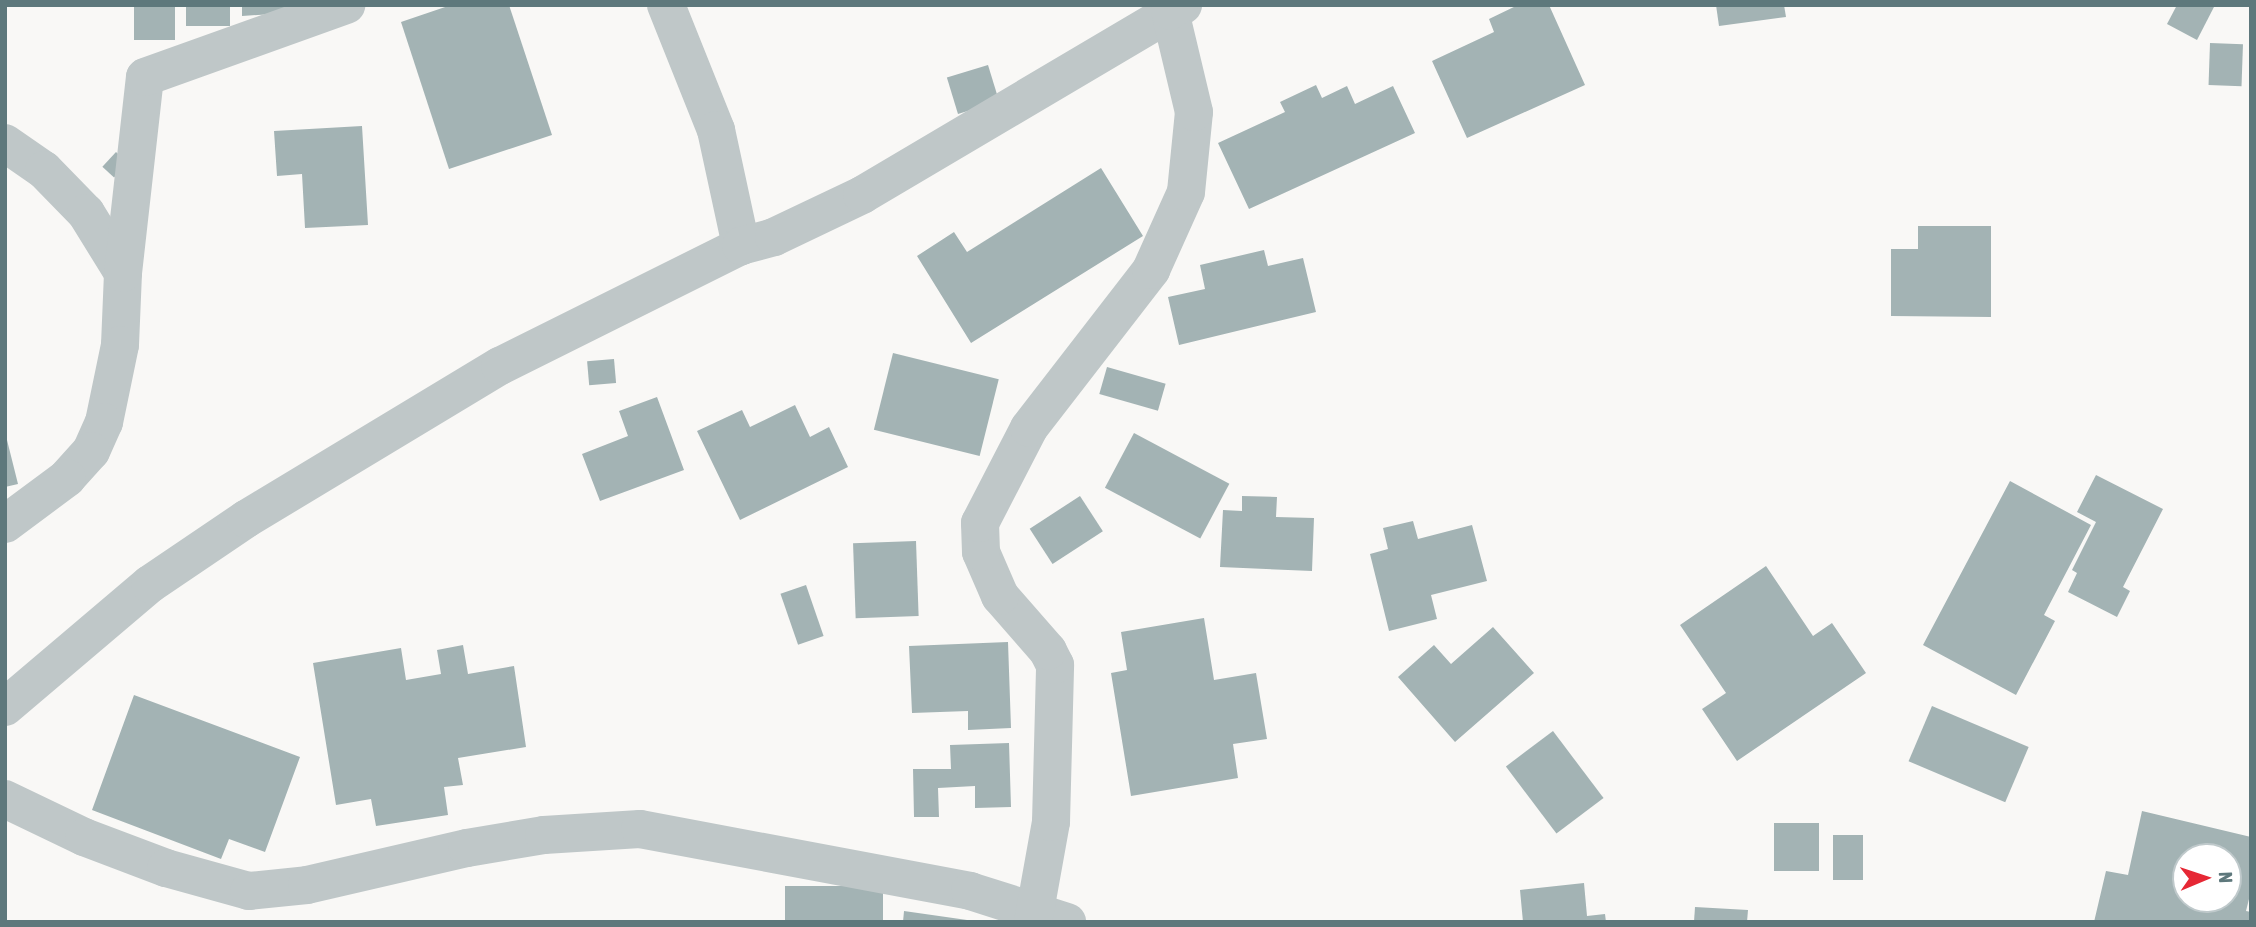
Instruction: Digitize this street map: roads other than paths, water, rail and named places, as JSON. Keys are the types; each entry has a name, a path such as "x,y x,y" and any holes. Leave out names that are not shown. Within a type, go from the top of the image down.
{"street":[{"path":"5,524 67,478 91,451 100,432 120,345 123,273 145,77 346,5"},
{"path":"666,5 716,130 741,246"},
{"path":"5,707 150,584 246,519 500,366 741,246 774,237 862,195 1178,7 1194,112 1186,192 1151,271 1029,428 980,523 981,552 1000,596 1048,651 1055,665 1051,822 1045,918 970,891 640,830 544,835 467,848 307,885 249,891 166,868 85,838 5,799"},
{"path":"5,143 44,170 86,213 123,273"}]}
